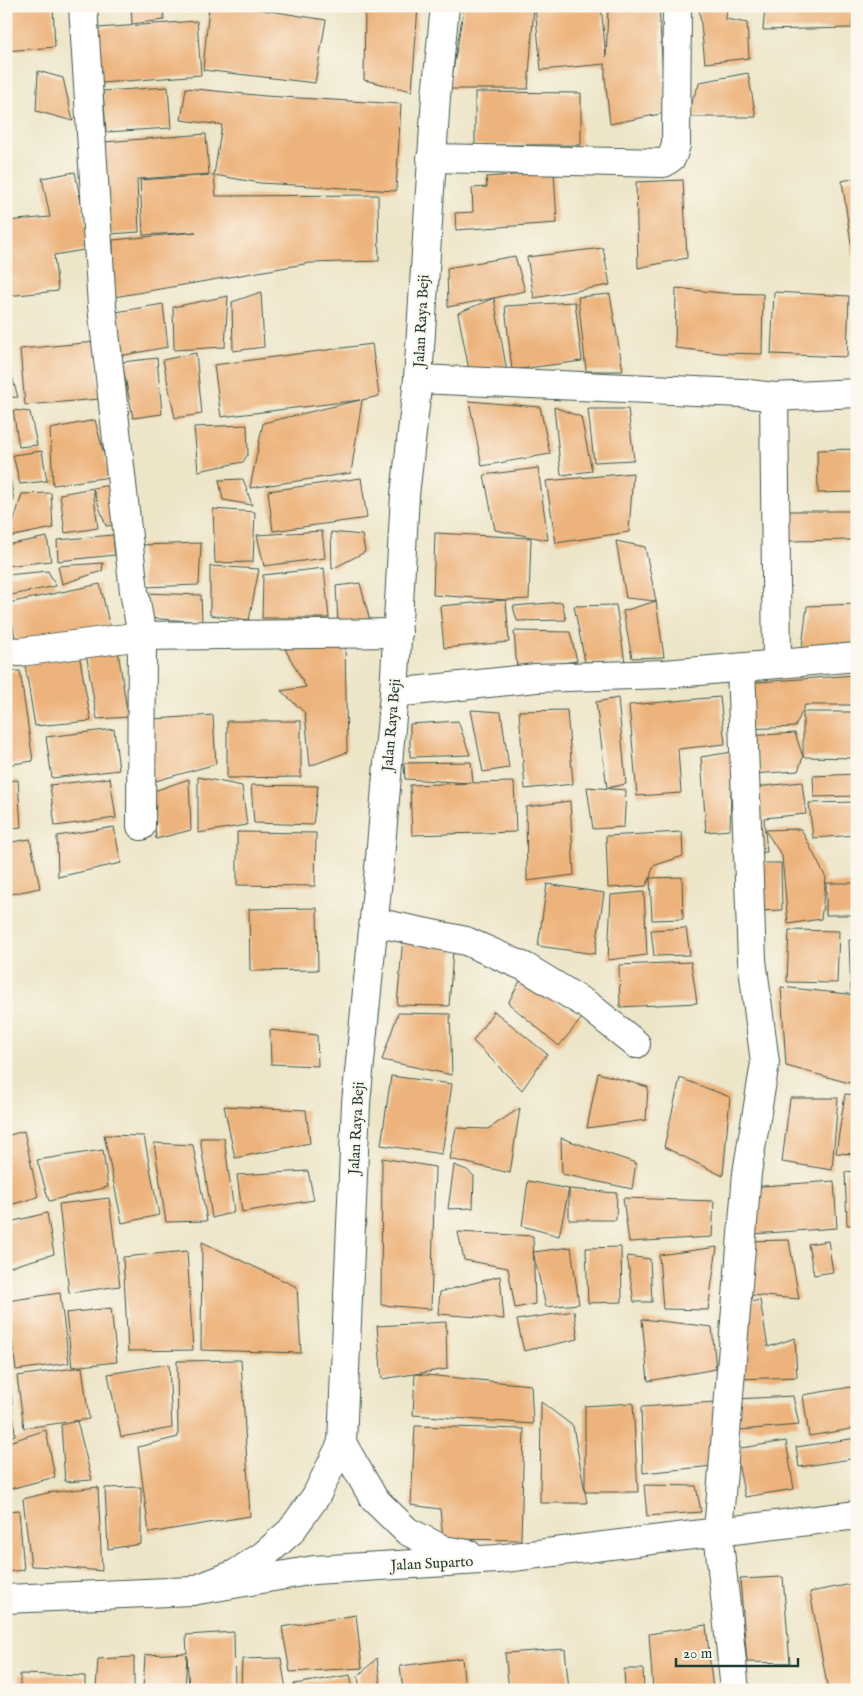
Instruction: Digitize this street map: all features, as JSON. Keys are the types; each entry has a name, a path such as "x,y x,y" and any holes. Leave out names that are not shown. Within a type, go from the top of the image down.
{"street":[{"path":"83,6 102,306 134,591 142,636 141,826"},
{"name":"Jalan Raya Beji","path":"342,1443 356,1103 394,693 406,495 418,379 431,158 445,6"},
{"path":"431,158 664,162 672,157 676,145 677,6"},
{"path":"418,379 742,393 774,397 857,393"},
{"path":"774,397 777,664"},
{"path":"6,651 20,652 142,636 398,633"},
{"path":"394,693 536,678 665,674 857,657"},
{"path":"735,1690 718,1532 747,1173 765,1063 752,960 741,668"},
{"path":"374,922 466,940 525,967 589,1006 636,1044"},
{"path":"342,1443 374,1499 408,1531 444,1550 497,1559"},
{"path":"192,1591 235,1574 264,1555 290,1531 316,1496 342,1443"},
{"name":"Jalan Suparto","path":"6,1599 192,1591 314,1570 497,1559 857,1515"}],"building":[{"path":"6,6 53,6 55,47 6,51"},
{"path":"131,6 163,6 164,20 132,24"},
{"path":"209,6 257,9 326,20 315,83 203,70"},
{"path":"257,6 284,6 284,8 257,9"},
{"path":"365,6 418,6 412,91 364,80"},
{"path":"464,6 534,6 528,89 450,89"},
{"path":"535,6 601,6 606,57 608,9 659,6 665,113 610,124 605,64 541,70"},
{"path":"699,6 727,6 726,19 747,23 749,58 705,63"},
{"path":"765,6 853,6 852,28 763,30"},
{"path":"197,21 201,75 102,83 98,28"},
{"path":"38,71 63,78 73,121 36,111"},
{"path":"748,73 756,117 685,117 700,82"},
{"path":"168,87 171,128 106,132 103,91"},
{"path":"186,88 265,96 401,104 396,191 260,183 214,175 222,125 181,120"},
{"path":"475,92 581,93 581,145 475,145"},
{"path":"206,134 209,174 137,179 139,232 110,234 104,142"},
{"path":"75,172 90,249 54,255 58,291 6,296 6,221 50,217 42,178"},
{"path":"554,172 557,223 456,230 455,213 473,212 472,188 487,187 486,177"},
{"path":"214,175 216,196 378,195 379,261 310,263 114,297 113,240 196,232 143,235 140,180"},
{"path":"857,178 857,257 853,257 842,181"},
{"path":"683,180 687,258 638,268 636,182"},
{"path":"603,248 610,285 534,298 527,257"},
{"path":"515,256 525,291 448,307 447,268"},
{"path":"676,288 722,293 763,294 762,354 721,353 675,348"},
{"path":"261,292 264,347 233,351 232,302"},
{"path":"774,292 849,296 847,357 771,354"},
{"path":"610,294 623,371 586,371 578,297"},
{"path":"228,296 225,347 174,350 173,307"},
{"path":"494,298 507,372 469,370 458,313"},
{"path":"575,302 582,361 512,370 505,306"},
{"path":"163,304 168,347 119,356 116,312"},
{"path":"6,309 8,309 10,343 6,343"},
{"path":"95,342 100,399 25,405 20,349"},
{"path":"372,344 379,396 362,400 351,473 250,488 263,423 360,400 221,417 214,365"},
{"path":"196,353 202,414 175,418 163,360"},
{"path":"157,358 162,414 133,418 122,362"},
{"path":"7,360 18,397 6,398"},
{"path":"469,401 540,407 550,454 482,466"},
{"path":"554,407 581,417 592,471 561,475"},
{"path":"588,409 628,409 634,460 594,462"},
{"path":"13,410 30,412 37,445 19,447"},
{"path":"95,420 110,477 53,485 50,429"},
{"path":"7,421 10,441 6,441"},
{"path":"247,425 248,454 243,462 198,471 194,427"},
{"path":"857,449 857,492 818,493 817,450"},
{"path":"42,451 47,481 20,484 13,455"},
{"path":"6,454 14,501 6,502"},
{"path":"538,468 548,540 495,530 484,475"},
{"path":"633,473 629,532 556,543 546,481"},
{"path":"361,478 367,518 273,531 268,491"},
{"path":"243,479 252,505 223,500 219,480"},
{"path":"115,484 119,525 106,526 93,489 98,528 65,533 60,494"},
{"path":"51,493 53,528 9,537 22,494"},
{"path":"854,503 857,503 857,550 855,550"},
{"path":"213,509 255,512 253,562 215,563"},
{"path":"789,511 851,511 852,540 789,541"},
{"path":"322,531 325,558 264,566 257,535"},
{"path":"331,532 362,535 365,552 332,569"},
{"path":"435,533 531,538 529,599 506,600 433,595"},
{"path":"113,535 115,555 58,561 57,540"},
{"path":"47,537 51,561 6,566 6,545"},
{"path":"616,541 645,547 656,601 626,598"},
{"path":"201,543 199,585 143,587 141,545"},
{"path":"103,563 102,571 62,584 58,566"},
{"path":"210,566 259,569 249,620 210,615"},
{"path":"324,568 329,618 262,618 263,575"},
{"path":"48,571 56,586 6,596 6,575"},
{"path":"360,583 370,621 338,623 336,586"},
{"path":"100,584 110,628 17,647 8,603"},
{"path":"143,593 201,595 202,622 147,618"},
{"path":"506,600 509,642 444,648 440,606"},
{"path":"656,601 664,657 632,658 623,611"},
{"path":"562,602 566,620 517,621 513,606"},
{"path":"857,604 857,648 801,655 807,606"},
{"path":"616,605 625,662 585,662 574,606"},
{"path":"514,631 570,632 577,661 517,669"},
{"path":"345,642 347,752 310,766 305,713 281,691 306,687 285,649"},
{"path":"118,651 128,717 97,719 86,653"},
{"path":"79,654 91,721 35,726 25,665"},
{"path":"20,671 33,761 6,765 6,672"},
{"path":"855,675 857,705 805,705 795,727 746,729 746,683"},
{"path":"720,697 725,744 678,749 681,793 637,796 629,705"},
{"path":"618,698 626,784 607,788 596,702"},
{"path":"471,710 501,712 509,768 483,772"},
{"path":"567,710 573,784 525,789 519,711"},
{"path":"803,712 857,712 857,758 803,757"},
{"path":"213,715 216,764 152,782 154,719"},
{"path":"227,721 301,721 301,777 227,778"},
{"path":"458,721 470,755 410,757 410,724"},
{"path":"114,729 119,770 52,778 46,737"},
{"path":"795,733 803,757 798,771 750,774 748,736"},
{"path":"732,752 730,830 706,832 701,757"},
{"path":"471,762 473,783 514,782 516,832 412,835 410,785 471,783 405,779 404,763"},
{"path":"857,774 857,796 814,797 813,776"},
{"path":"198,777 242,786 247,825 198,833"},
{"path":"110,778 116,818 55,826 50,785"},
{"path":"189,779 191,830 156,839 151,792"},
{"path":"18,780 21,827 6,829 6,781"},
{"path":"802,782 806,814 764,818 767,852 755,853 747,788"},
{"path":"251,785 318,786 313,825 254,823"},
{"path":"587,787 626,790 624,827 593,829"},
{"path":"570,801 574,875 527,881 526,807"},
{"path":"857,802 857,835 813,838 809,803"},
{"path":"114,827 121,863 58,877 57,836"},
{"path":"801,829 826,878 821,919 788,924 782,856 765,830"},
{"path":"237,832 316,833 315,886 237,885"},
{"path":"682,832 683,856 653,866 646,886 608,888 606,836"},
{"path":"30,839 40,888 6,895 6,843"},
{"path":"753,863 781,863 782,910 755,911"},
{"path":"682,877 683,919 652,920 650,878"},
{"path":"826,883 857,883 857,915 826,915"},
{"path":"547,884 604,893 595,954 538,946"},
{"path":"644,892 647,955 608,960 611,895"},
{"path":"317,908 318,970 250,971 249,909"},
{"path":"686,928 690,955 654,956 651,930"},
{"path":"789,930 839,931 837,983 787,982"},
{"path":"403,938 453,951 449,1006 397,1005"},
{"path":"849,940 857,940 857,991 851,992"},
{"path":"691,962 697,1003 620,1007 619,965"},
{"path":"520,981 582,1018 559,1046 508,1003"},
{"path":"781,987 857,995 857,1085 786,1066"},
{"path":"494,1011 547,1054 522,1090 473,1041"},
{"path":"398,1013 450,1014 452,1075 382,1060"},
{"path":"270,1030 317,1035 318,1066 271,1064"},
{"path":"598,1073 648,1087 646,1120 587,1128"},
{"path":"391,1076 452,1084 442,1154 381,1145"},
{"path":"680,1078 730,1097 723,1176 664,1147"},
{"path":"845,1094 857,1095 857,1154 836,1153"},
{"path":"790,1098 838,1098 832,1170 782,1162"},
{"path":"224,1106 306,1110 310,1143 235,1158"},
{"path":"520,1108 510,1173 450,1159 456,1128 488,1129"},
{"path":"24,1131 38,1197 6,1206 6,1136"},
{"path":"104,1135 144,1136 159,1215 122,1223"},
{"path":"200,1138 224,1138 234,1212 212,1218"},
{"path":"561,1138 636,1163 632,1189 562,1174"},
{"path":"154,1143 193,1145 207,1221 166,1222"},
{"path":"103,1150 108,1187 49,1201 37,1160"},
{"path":"382,1158 435,1167 431,1309 381,1305"},
{"path":"454,1165 467,1170 474,1176 473,1208 448,1209"},
{"path":"308,1171 314,1200 242,1212 237,1175"},
{"path":"857,1171 857,1225 847,1225 845,1172"},
{"path":"528,1181 569,1189 559,1236 522,1226"},
{"path":"834,1181 837,1228 753,1234 749,1187"},
{"path":"569,1189 617,1193 616,1220 569,1220"},
{"path":"109,1198 120,1286 69,1293 59,1204"},
{"path":"623,1198 714,1201 712,1237 629,1242"},
{"path":"47,1213 54,1254 6,1268 6,1223"},
{"path":"458,1232 533,1236 535,1304 515,1308 508,1268 464,1260"},
{"path":"789,1240 799,1299 739,1294 744,1241"},
{"path":"828,1241 833,1272 814,1275 808,1244"},
{"path":"202,1242 297,1287 301,1353 201,1350"},
{"path":"571,1247 579,1304 546,1307 533,1252"},
{"path":"621,1247 622,1302 588,1303 586,1248"},
{"path":"717,1247 708,1310 663,1309 659,1255"},
{"path":"187,1251 193,1350 128,1351 123,1257"},
{"path":"627,1256 650,1259 652,1302 634,1302"},
{"path":"500,1276 504,1319 438,1314 440,1292"},
{"path":"60,1293 69,1363 16,1370 7,1301"},
{"path":"760,1300 768,1347 795,1338 797,1377 738,1379 736,1305"},
{"path":"111,1308 117,1362 72,1367 66,1313"},
{"path":"574,1311 578,1339 524,1351 517,1320"},
{"path":"642,1319 712,1327 716,1369 648,1381"},
{"path":"446,1322 447,1369 382,1379 377,1326"},
{"path":"6,1358 8,1358 15,1435 6,1437"},
{"path":"241,1360 250,1516 149,1533 138,1447 178,1437 177,1361"},
{"path":"169,1364 172,1428 121,1437 108,1374"},
{"path":"82,1367 89,1419 24,1428 17,1376"},
{"path":"415,1374 531,1385 533,1424 413,1415"},
{"path":"857,1386 857,1428 809,1436 803,1395"},
{"path":"793,1396 799,1425 740,1430 736,1399"},
{"path":"541,1402 573,1426 587,1503 540,1503"},
{"path":"716,1402 713,1466 643,1473 641,1407"},
{"path":"633,1403 638,1492 585,1492 585,1406"},
{"path":"77,1421 92,1480 65,1482 61,1425"},
{"path":"415,1426 524,1429 521,1540 443,1539 440,1509 411,1505"},
{"path":"46,1430 55,1477 6,1490 6,1443"},
{"path":"857,1438 857,1458 799,1467 796,1447"},
{"path":"786,1441 794,1489 745,1497 735,1449"},
{"path":"644,1485 696,1486 701,1512 647,1516"},
{"path":"98,1487 102,1571 31,1566 23,1499 47,1493"},
{"path":"141,1487 141,1544 108,1549 105,1488"},
{"path":"19,1510 24,1570 6,1572 6,1511"},
{"path":"783,1577 790,1663 747,1662 740,1579"},
{"path":"857,1583 857,1690 828,1690 810,1592"},
{"path":"356,1615 362,1668 290,1672 282,1627"},
{"path":"706,1625 713,1690 653,1690 649,1634"},
{"path":"234,1632 235,1690 189,1690 187,1655 185,1690 143,1690 145,1655 187,1653 186,1635"},
{"path":"565,1649 569,1690 509,1690 505,1653"},
{"path":"134,1657 134,1690 96,1690 98,1659"},
{"path":"281,1658 286,1690 241,1690 242,1659"},
{"path":"377,1658 381,1690 360,1690 358,1676"},
{"path":"462,1658 465,1690 403,1690 400,1666"},
{"path":"624,1669 643,1669 644,1690 625,1690"},
{"path":"20,1674 85,1676 85,1690 20,1690"},
{"path":"350,1675 353,1690 294,1690 294,1684"}]}
